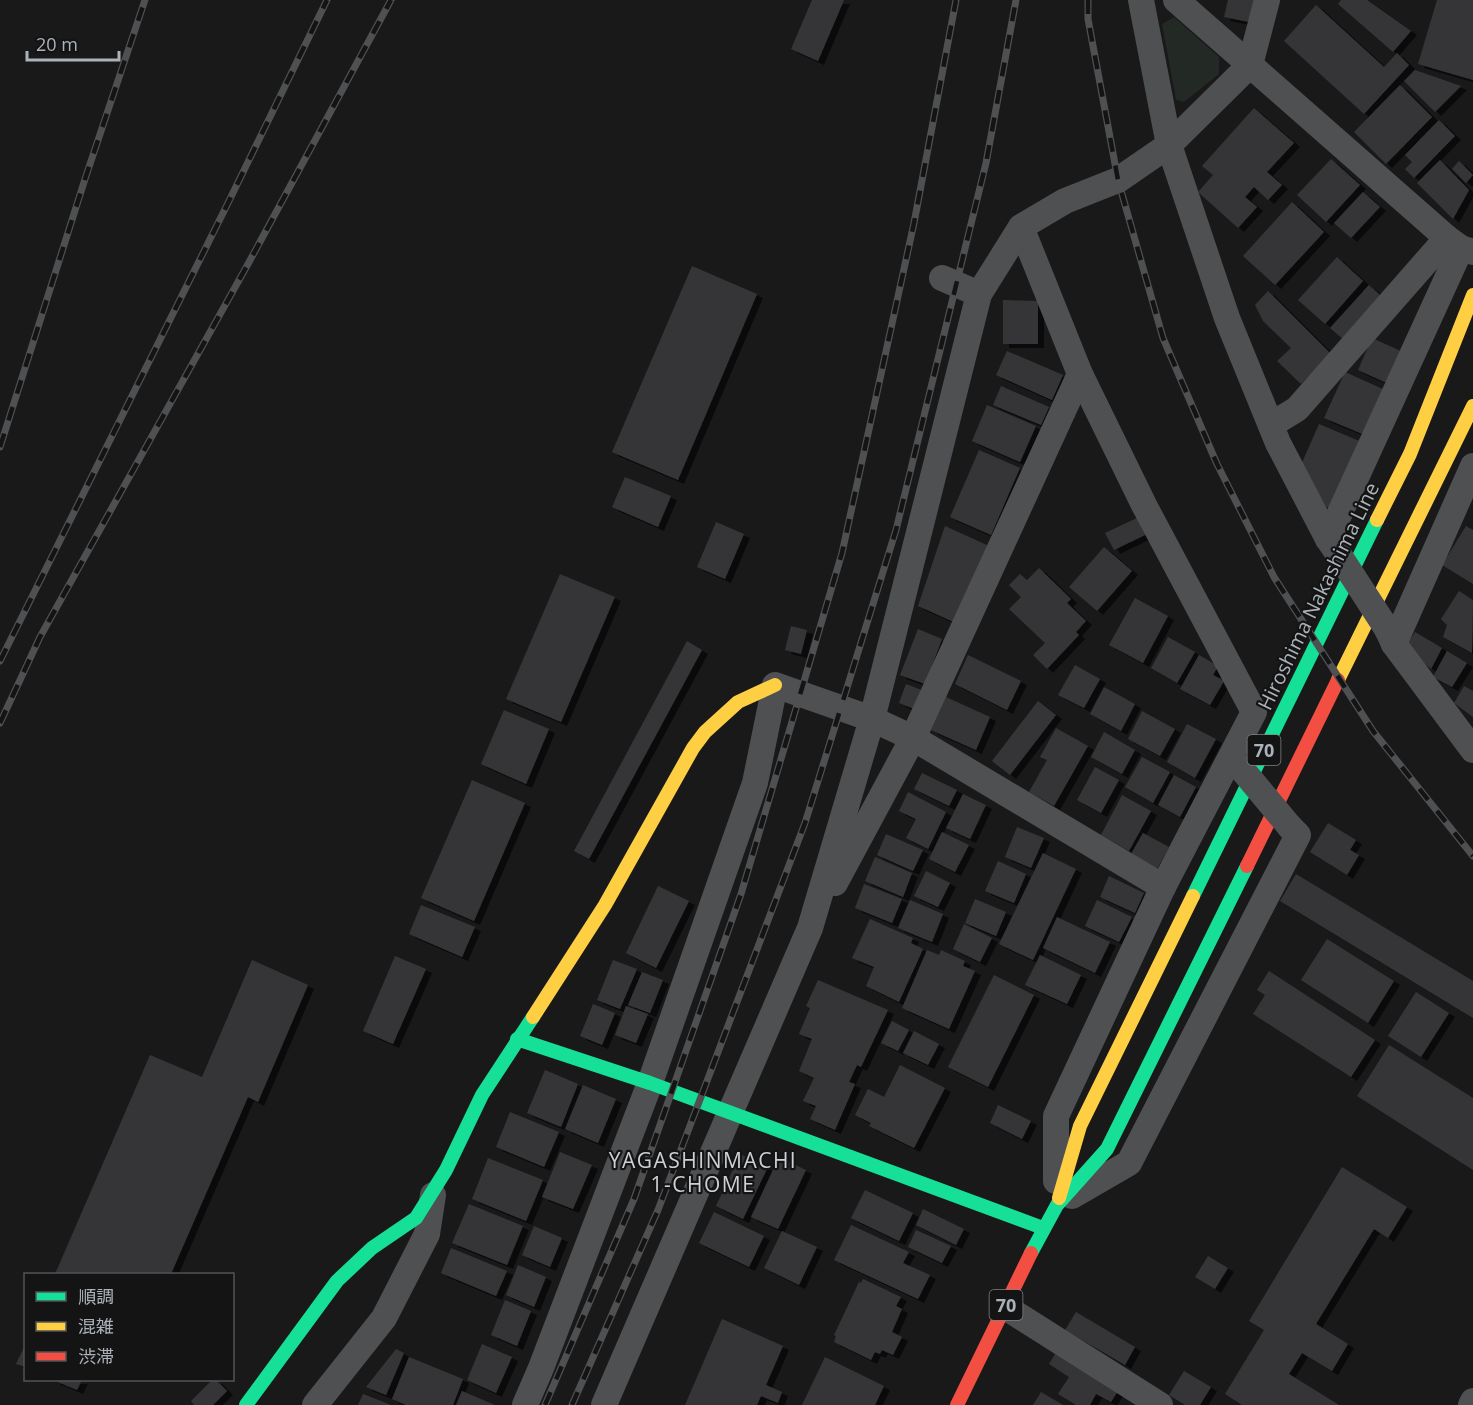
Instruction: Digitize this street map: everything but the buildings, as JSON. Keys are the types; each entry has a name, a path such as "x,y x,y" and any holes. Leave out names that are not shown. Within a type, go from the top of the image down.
{"main road":[{"name":"Hiroshima Nakashima Line","path":"1057,1206 1080,1126 1410,454 1473,295"},
{"name":"Hiroshima Nakashima Line","path":"957,1405 1043,1228 1057,1206 1107,1149 1473,406"},
{"path":"246,1405 337,1281 372,1248 416,1218 433,1192 482,1095 605,905 693,748 705,732 738,702 775,685"},
{"path":"517,1039 650,1083 1043,1228"}],"street":[{"path":"1141,0 1169,145 1227,318 1271,425 1334,547 1390,636 1473,750"},
{"path":"1176,0 1460,246"},
{"path":"810,928 872,719 979,294 1021,227 1065,201 1118,180 1169,145 1250,65 1267,0"},
{"path":"1021,227 1080,374 1144,505 1254,712 1235,762 1163,887 1056,1116 1057,1206"},
{"path":"1271,425 1297,409 1460,246"},
{"path":"1334,547 1460,246"},
{"path":"942,278 979,294"},
{"path":"604,1405 810,928 913,738 1080,374"},
{"path":"1390,636 1473,466"},
{"path":"525,1405 650,1083 755,783 775,685 872,719 913,738 1163,887"},
{"path":"1057,1206 1129,1163 1294,831 1235,762"},
{"path":"315,1405 384,1318 427,1234 433,1192"},
{"path":"1005,1307 1160,1405"}],"shaded area":[{"path":"1174,17 1219,57 1219,74 1184,102 1176,100 1162,24"}],"railway":[{"path":"0,447 85,179 145,0"},
{"path":"0,661 327,0"},
{"path":"0,723 40,637 248,264 391,0"},
{"path":"545,1405 634,1199 741,894 842,553 914,223 956,0"},
{"path":"572,1405 658,1210 805,823 896,530 986,163 1016,0"},
{"path":"1088,0 1088,19 1118,180 1163,338 1217,464 1274,577 1373,731 1473,856"}],"traffic: fast":[{"path":"1193,896 1377,520"},
{"path":"1031,1253 1057,1205 1107,1149 1247,866"},
{"path":"246,1405 337,1281 372,1248 416,1218 446,1170 482,1095 533,1017"},
{"path":"517,1039 650,1083 1043,1228"}],"traffic: slow":[{"path":"1377,520 1410,454 1473,295"},
{"path":"1338,680 1473,406"},
{"path":"533,1017 605,905 693,748 705,732 738,702 775,685"},
{"path":"1059,1198 1080,1126 1193,896"}],"traffic: jam":[{"path":"1247,866 1338,680"},
{"path":"957,1405 1031,1253"}],"district":[{"name":"YAGASHINMACHI 1-CHOME","path":"703,1172"}]}
